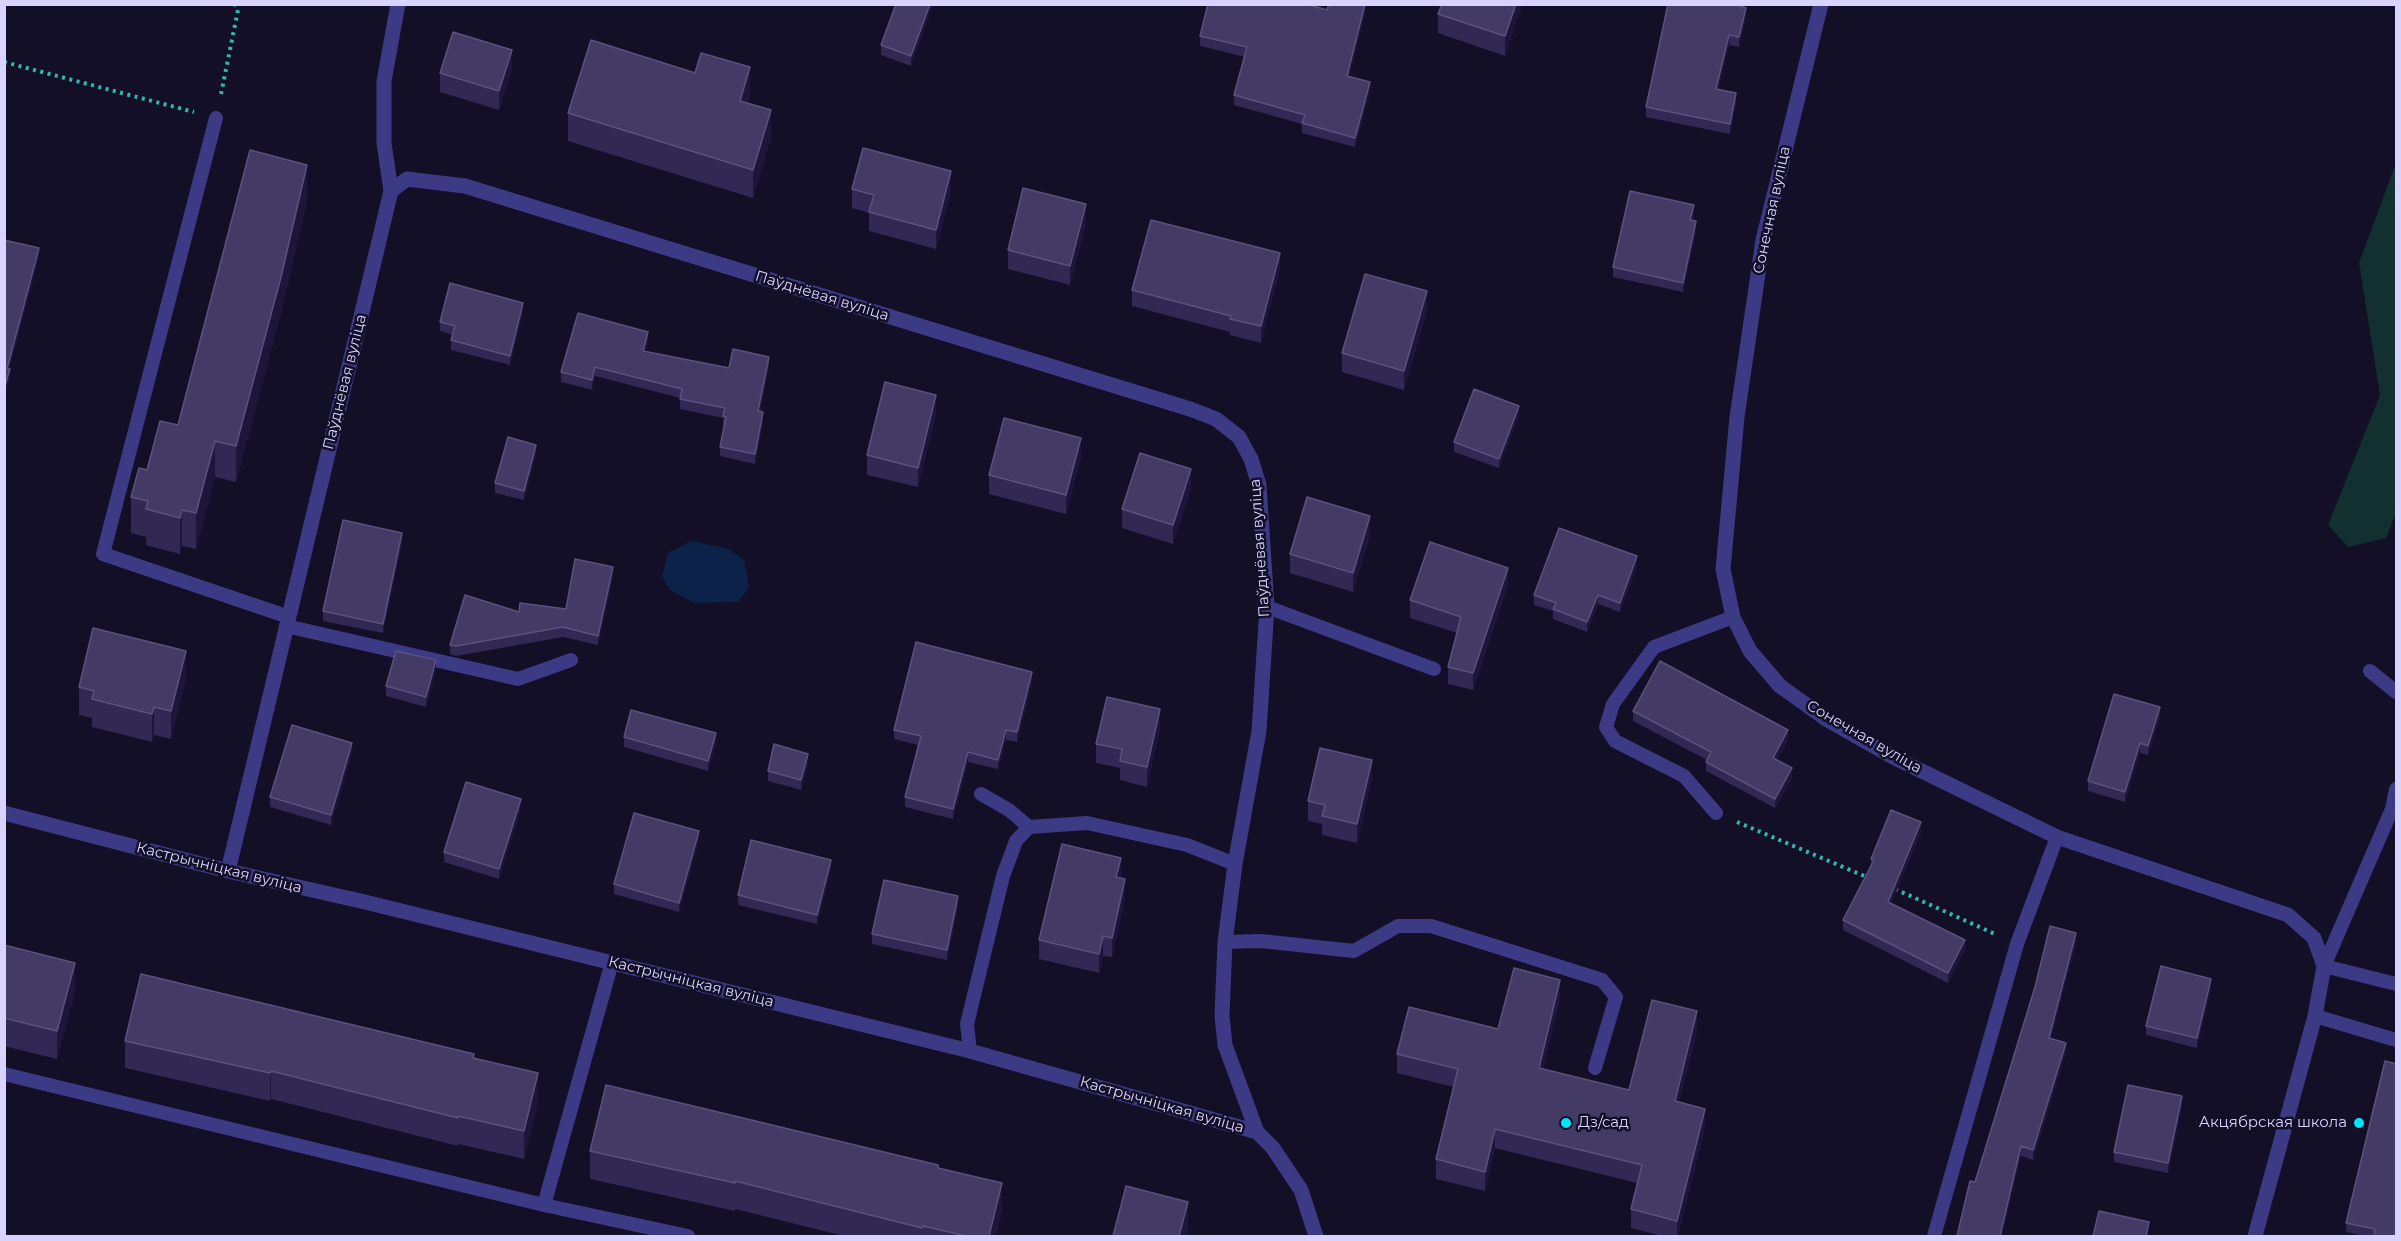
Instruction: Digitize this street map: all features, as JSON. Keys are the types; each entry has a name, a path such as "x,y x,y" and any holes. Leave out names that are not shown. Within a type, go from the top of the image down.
{"street":[{"path":"391,191 384,143 384,81 398,4"},
{"name":"Сонечная вуліца","path":"1821,4 1762,240 1737,417 1723,569 1733,617 1750,651 1780,686 1826,719 1893,757 2057,837 2288,915 2314,938 2324,966"},
{"name":"Паўднёвая вуліца","path":"228,871 391,191 407,179 465,186 1190,409 1216,419 1239,437 1251,459 1259,485 1267,607 1259,730 1235,864 1225,942 1222,1016 1225,1045 1257,1132"},
{"name":"Кастрычніцкая вуліца","path":"4,813 228,871 365,902 970,1051 1257,1132 1273,1148 1301,1190 1316,1236"},
{"path":"2255,1236 2315,1016 2324,966"}],"lane":[{"path":"216,118 102,554 287,621 518,679 571,660"},
{"path":"1267,607 1434,669"},
{"path":"1716,813 1684,776 1615,741 1606,727 1613,704 1654,647 1733,617"},
{"path":"2370,670 2397,692"},
{"path":"2397,789 2392,810 2324,966 2397,984"},
{"path":"981,794 1009,810 1029,827"},
{"path":"970,1051 967,1024 1003,876 1016,841 1029,827 1087,823 1187,845 1235,864"},
{"path":"1934,1236 2017,944 2057,837"},
{"path":"1225,942 1262,941 1354,951 1398,926 1431,926 1602,980 1617,997 1594,1068"},
{"path":"544,1205 612,962"},
{"path":"2315,1016 2397,1040"},
{"path":"4,1074 544,1205 688,1236"}],"path":[{"path":"4,62 216,118 237,6"},
{"path":"1716,813 1878,882"},
{"path":"1889,887 2017,944"}],"green space":[{"path":"2396,163 2396,513 2386,538 2348,547 2328,525 2380,395 2359,263"}],"water":[{"path":"692,541 729,549 744,560 749,587 738,602 694,603 670,590 662,576 668,553"}],"building":[{"path":"896,4 930,4 911,56 881,45"},
{"path":"1208,4 1306,4 1327,10 1329,4 1365,4 1347,76 1370,82 1355,138 1302,123 1305,115 1234,95 1247,47 1200,36"},
{"path":"1442,4 1516,4 1505,36 1438,14"},
{"path":"1668,4 1733,4 1746,8 1739,37 1729,35 1716,89 1736,93 1730,124 1646,107"},
{"path":"453,32 512,50 499,91 440,73"},
{"path":"591,40 695,73 701,53 750,67 740,101 771,110 753,170 568,113"},
{"path":"863,148 951,171 936,230 869,212 874,195 852,189"},
{"path":"250,150 307,165 281,277 236,446 215,441 196,513 182,510 180,518 146,509 148,501 131,497 139,468 147,470 160,421 178,425"},
{"path":"1023,188 1086,204 1070,266 1008,250"},
{"path":"1630,191 1694,205 1690,220 1696,221 1683,283 1613,267"},
{"path":"1151,220 1280,253 1261,326 1132,290"},
{"path":"4,240 39,248 7,369 10,369 4,389"},
{"path":"1365,274 1427,291 1404,371 1342,353"},
{"path":"450,283 523,303 510,356 451,340 455,326 440,322"},
{"path":"578,313 648,332 643,351 729,368 733,349 769,357 758,411 763,412 755,454 720,447 726,417 723,416 725,408 680,399 682,389 595,367 592,380 561,372"},
{"path":"885,382 936,395 918,468 867,455"},
{"path":"1474,389 1519,406 1499,459 1454,442"},
{"path":"1004,418 1081,438 1066,495 989,475"},
{"path":"508,437 536,445 524,491 495,483"},
{"path":"1140,453 1191,469 1173,525 1122,509"},
{"path":"1307,497 1370,516 1353,573 1290,554"},
{"path":"343,520 402,533 383,624 323,611"},
{"path":"1559,528 1637,556 1620,603 1598,595 1587,622 1553,609 1556,603 1534,595"},
{"path":"1430,542 1508,568 1473,673 1448,667 1461,617 1410,600"},
{"path":"575,559 613,567 598,636 563,627 456,646 450,645 465,595 519,612 520,603 566,609"},
{"path":"93,628 186,651 171,711 154,707 152,714 92,699 94,691 79,687"},
{"path":"916,642 1032,672 1017,732 1006,730 998,760 968,752 953,809 905,797 921,736 894,730"},
{"path":"396,651 436,660 426,697 386,686"},
{"path":"1660,661 1788,730 1773,758 1792,768 1775,799 1706,762 1711,752 1633,711"},
{"path":"2114,694 2160,707 2148,746 2140,743 2125,792 2088,781"},
{"path":"1107,697 1160,709 1147,767 1120,761 1122,749 1096,744"},
{"path":"631,710 716,733 708,761 624,737"},
{"path":"292,725 352,743 331,815 270,797"},
{"path":"774,744 808,754 801,780 768,771"},
{"path":"1320,748 1372,760 1357,824 1322,816 1325,805 1308,801"},
{"path":"466,782 521,799 499,869 444,852"},
{"path":"1891,810 1921,822 1888,902 1965,940 1948,973 1843,920 1874,860 1871,859"},
{"path":"634,813 699,831 679,903 614,884"},
{"path":"751,840 831,860 817,915 738,895"},
{"path":"1062,844 1121,858 1116,877 1125,879 1112,938 1103,936 1099,954 1039,940"},
{"path":"884,880 958,896 947,950 872,934"},
{"path":"2050,926 2076,933 2049,1038 2066,1043 2033,1150 2021,1146 2000,1236 1957,1236 1970,1181 1975,1182 2035,987"},
{"path":"4,945 75,963 57,1031 4,1018"},
{"path":"2161,966 2211,979 2197,1038 2146,1026"},
{"path":"1514,968 1560,980 1539,1068 1629,1090 1652,1000 1697,1011 1675,1101 1705,1109 1677,1221 1631,1209 1642,1165 1495,1129 1485,1172 1436,1159 1458,1069 1397,1054 1409,1007 1498,1029"},
{"path":"141,974 474,1054 473,1058 538,1073 524,1131 458,1116 458,1118 271,1071 270,1073 125,1041"},
{"path":"2385,1061 2397,1064 2397,1236 2374,1236 2375,1229 2346,1223"},
{"path":"606,1085 938,1165 938,1168 1002,1183 989,1236 966,1236 923,1226 922,1228 735,1181 735,1183 590,1151"},
{"path":"2128,1085 2182,1096 2168,1163 2114,1152"},
{"path":"1126,1186 1188,1202 1179,1236 1113,1236"},
{"path":"2099,1211 2149,1222 2146,1236 2093,1236"}],"place":[{"name":"Дз/сад","path":"1566,1123"},
{"name":"Акцябрская школа","path":"2359,1123"}]}
